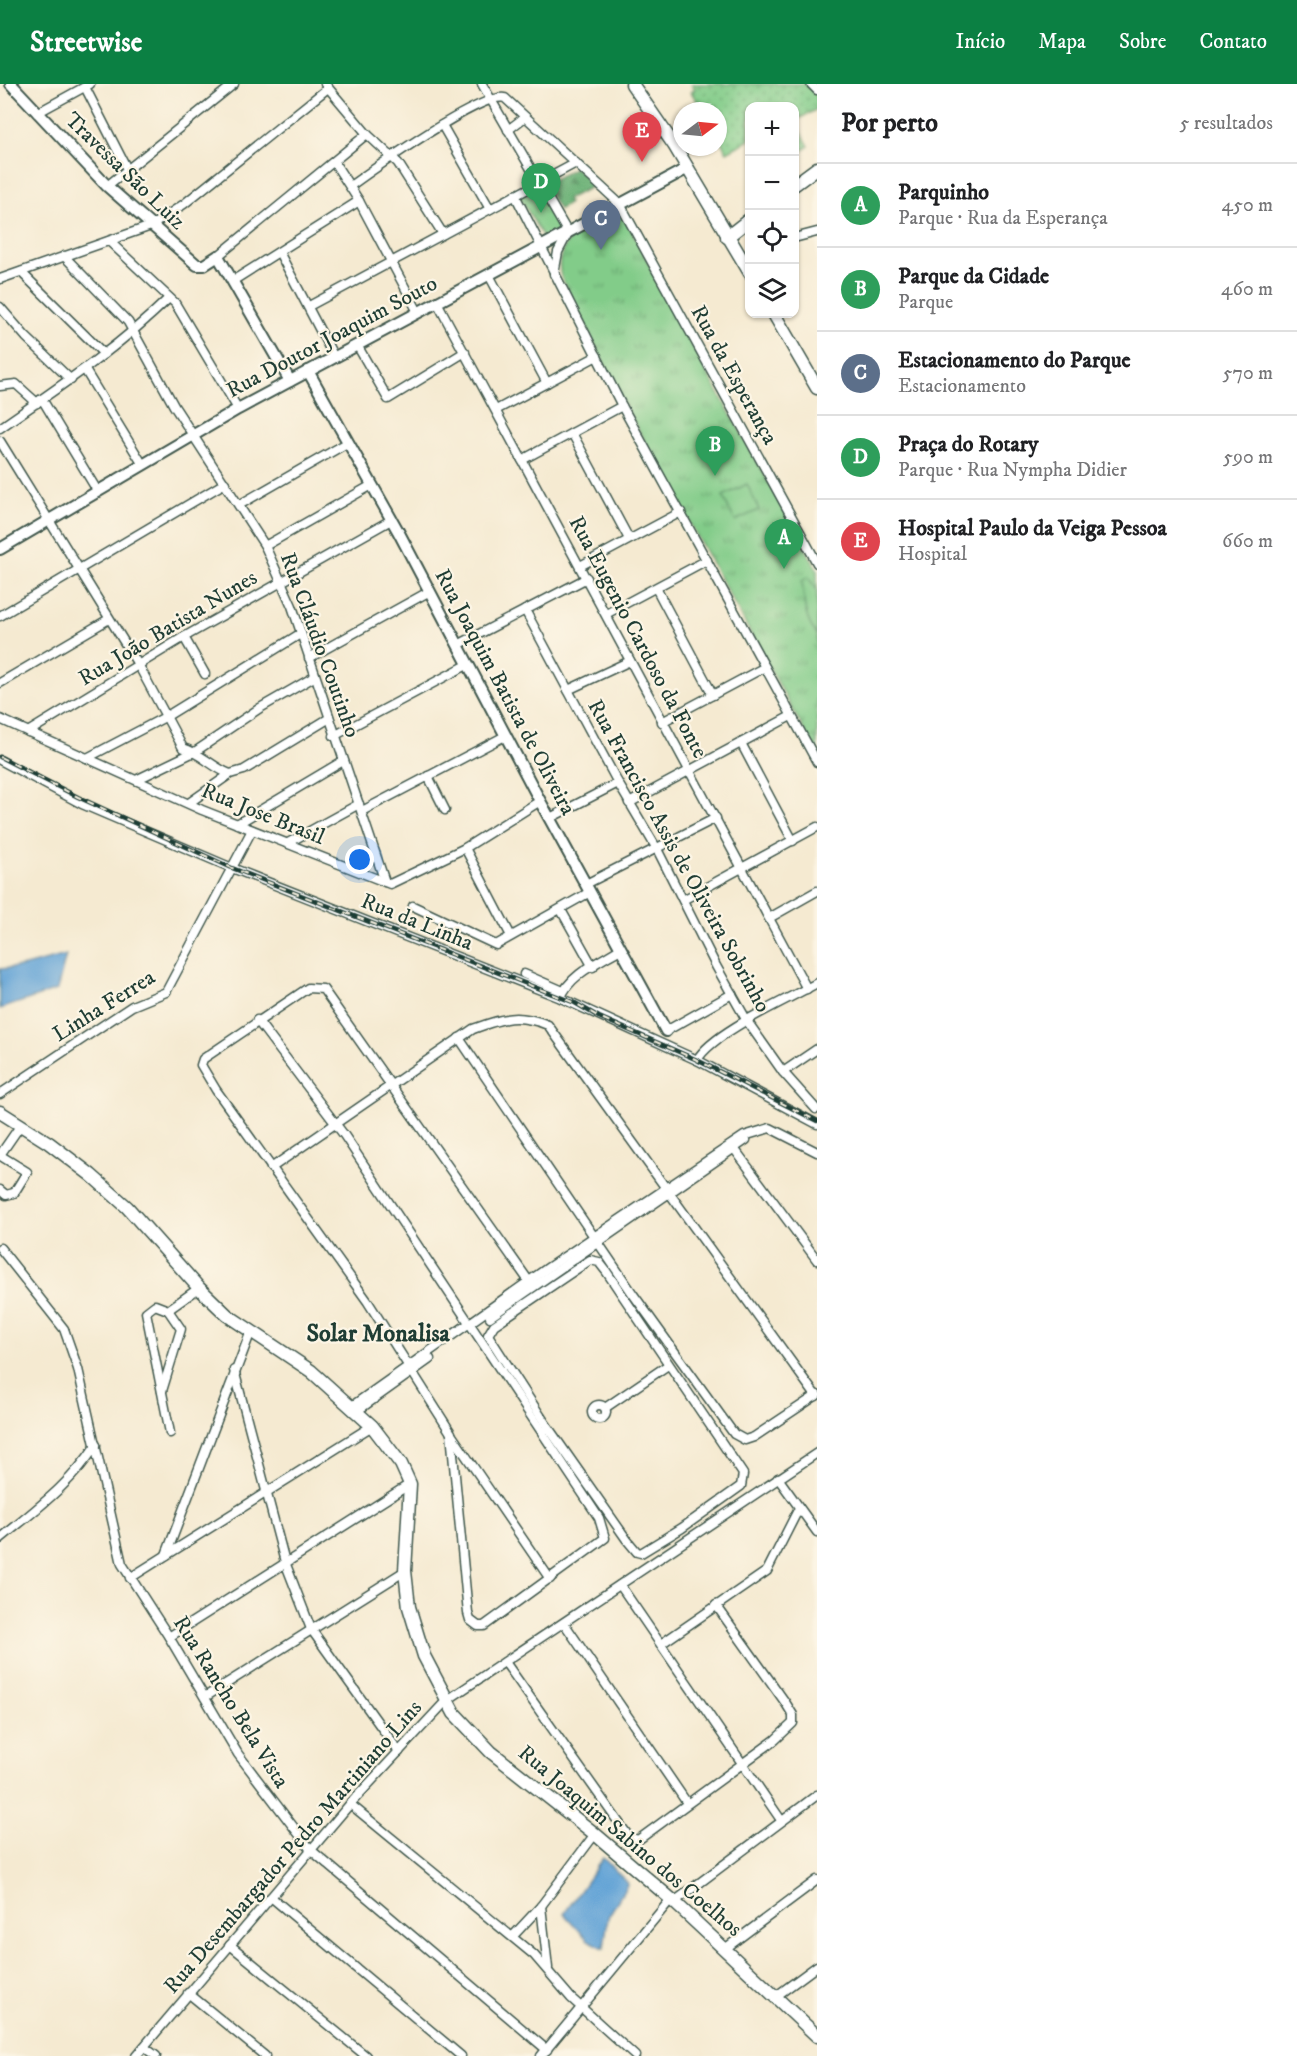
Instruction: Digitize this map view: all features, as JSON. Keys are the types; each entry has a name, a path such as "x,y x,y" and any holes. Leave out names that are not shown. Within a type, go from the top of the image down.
{"main road":[{"path":"632,84 687,168 727,237 745,256"},
{"path":"799,182 817,168"},
{"path":"727,237 745,223"},
{"path":"776,318 817,388"},
{"path":"0,1112 63,1152 115,1196 146,1226 198,1288 226,1315 311,1371 355,1409 372,1426 401,1464 410,1484"},
{"name":"Rua Joaquim Sabino dos Coelhos","path":"410,1484 405,1571 409,1607 416,1632 446,1701 461,1723 491,1752 595,1834 673,1900 817,2036"}],"street":[{"name":"Travessa São Luiz","path":"11,84 107,186 199,266 218,256"},
{"path":"107,186 234,84"},
{"path":"482,84 568,233 558,252 554,274"},
{"path":"811,84 817,90"},
{"path":"37,113 87,86 126,170"},
{"path":"0,279 152,226 218,177 326,86 367,134 392,157 443,234"},
{"path":"350,186 442,125 491,98"},
{"name":"Rua da Esperança","path":"491,98 505,98 620,204 817,563"},
{"path":"508,130 525,117"},
{"path":"442,125 490,209"},
{"path":"290,381 234,280 218,256 367,134"},
{"path":"334,162 359,201 418,312"},
{"path":"309,306 576,163"},
{"name":"Rua Doutor Joaquim Souto","path":"0,549 50,522 238,409 687,168"},
{"path":"515,195 622,406 817,762"},
{"path":"234,280 359,201"},
{"path":"799,237 817,232"},
{"path":"109,241 182,312 238,409"},
{"path":"279,252 334,357"},
{"name":"Rua Cláudio Coutinho","path":"64,256 123,315 154,373 265,546 282,581 385,882"},
{"path":"21,272 105,354"},
{"path":"489,275 547,383"},
{"path":"1,426 85,370 134,332 170,298"},
{"name":"Rua Eugenio Cardoso da Fonte","path":"437,302 662,722 771,917 807,988"},
{"path":"0,308 26,337 71,380"},
{"path":"357,345 386,398 465,352"},
{"path":"496,410 597,356"},
{"path":"85,370 143,465"},
{"name":"Rua Joaquim Batista de Oliveira","path":"308,371 430,591 505,736 666,1031"},
{"path":"0,386 16,384 40,401 98,492"},
{"path":"522,460 622,406"},
{"path":"572,433 629,539"},
{"path":"0,441 139,666 183,748 196,751 223,771 231,774"},
{"path":"239,506 347,443"},
{"path":"0,616 225,483"},
{"path":"265,546 372,485"},
{"path":"580,566 681,512"},
{"name":"Rua João Batista Nunes","path":"28,732 184,637 391,520"},
{"path":"606,614 707,560"},
{"path":"458,645 586,578"},
{"path":"656,588 713,695"},
{"path":"309,658 430,591"},
{"name":"Rua Francisco Assis de Oliveira Sobrinho","path":"525,610 629,803 657,849 747,1021 783,1072 816,1109"},
{"path":"0,683 109,619"},
{"path":"87,758 167,716 300,634"},
{"path":"184,637 205,674"},
{"path":"568,690 630,661"},
{"path":"334,736 468,665"},
{"path":"662,722 765,667"},
{"path":"138,779 196,751 260,708 314,677"},
{"path":"629,803 790,716"},
{"name":"Rua Jose Brasil","path":"0,719 237,824 385,882"},
{"path":"189,803 231,774 244,770 328,719"},
{"path":"288,843 428,776 505,736"},
{"path":"741,743 793,841"},
{"name":"Rua da Linha","path":"0,760 82,804 232,868 562,995 697,1060 720,1075 817,1124"},
{"path":"237,824 343,761"},
{"path":"428,776 445,810"},
{"path":"550,818 618,783"},
{"path":"385,882 393,883 465,848 540,801"},
{"path":"413,906 454,924 492,945 501,943 561,910 588,888 716,818"},
{"path":"683,900 817,827"},
{"name":"Linha Ferrea","path":"0,1094 132,1006 166,992 252,830"},
{"path":"465,848 511,936"},
{"path":"771,917 817,891"},
{"path":"561,910 593,967"},
{"path":"524,974 562,995 593,967 620,949"},
{"path":"697,1060 709,1047 747,1021 817,983"},
{"path":"530,1285 323,989 308,987 203,1059 201,1065 270,1168 368,1302 409,1370 550,1579"},
{"path":"666,1031 732,994"},
{"path":"270,1168 336,1125 391,1084 459,1038 473,1029 506,1017 531,1018 548,1024 817,1396 754,1437 745,1440 734,1434 633,1294 459,1038"},
{"path":"258,1020 336,1125 599,1518 606,1538 484,1626 478,1626 470,1620 455,1500 451,1433"},
{"path":"783,1072 817,1049"},
{"path":"807,1118 816,1109"},
{"path":"0,1190 6,1195 14,1193 27,1172 1,1155 20,1126"},
{"path":"355,1409 530,1285 755,1132 770,1128 817,1152"},
{"path":"732,1147 817,1260"},
{"name":"Rua Rancho Bela Vista","path":"0,1248 64,1329 78,1369 119,1556 130,1578 169,1637 238,1754 311,1850 544,2053"},
{"path":"596,1260 606,1270 668,1365 743,1474 743,1482 738,1489 682,1528 643,1552 635,1551 496,1351 488,1331 587,1262 596,1260"},
{"path":"168,1310 198,1288"},
{"path":"162,1391 181,1329 168,1310 155,1305 149,1308 145,1316 170,1433"},
{"path":"166,1555 234,1370 251,1331"},
{"path":"605,1408 668,1365"},
{"path":"234,1370 285,1562 311,1629 399,1752"},
{"path":"130,1578 372,1426"},
{"path":"0,1539 81,1469 96,1445"},
{"name":"Rua Desembargador Pedro Martiniano Lins","path":"136,2056 350,1804 446,1701 817,1453"},
{"path":"778,1478 817,1532"},
{"path":"169,1637 410,1484"},
{"path":"661,1644 769,1568 799,1508"},
{"path":"682,1528 690,1538"},
{"path":"205,1697 405,1571"},
{"path":"620,1586 781,1820"},
{"path":"505,1662 616,1815 629,1837 638,1840 786,1732 794,1720 774,1685 716,1605"},
{"path":"564,1623 687,1803"},
{"path":"544,2053 673,1900 817,1795"},
{"path":"350,1804 513,1936 583,2009 635,2056"},
{"path":"513,1936 541,1906 595,1834"},
{"path":"726,1948 817,1880"},
{"path":"271,1897 461,2056"},
{"path":"541,1906 548,1970"},
{"path":"230,1944 366,2056"},
{"path":"775,1997 817,1966"},
{"path":"188,1993 265,2056"},
{"path":"144,2046 156,2056"}],"green space":[{"path":"691,84 808,84 817,93 817,109 799,119 799,102 745,102 745,142 727,152 727,102 697,102 691,92 695,89"},
{"path":"799,128 809,146 799,153"},
{"path":"575,167 595,185 567,199 569,203 559,210 544,185"},
{"path":"538,186 562,229 544,239 520,197"},
{"path":"620,208 679,322 817,569 817,754 628,411 561,277 562,251 568,242 586,226"},
{"path":"747,484 759,510 735,521 723,496"},
{"path":"808,577 817,590 817,634 809,623 804,602 802,581"}],"water":[{"path":"66,955 57,990 0,1009 0,969 21,967"},
{"path":"603,1858 628,1883 608,1917 604,1948 588,1940 564,1914"}],"railway":[{"path":"0,757 78,797 232,868 575,1003 599,1017 695,1059 817,1121"}],"place":[{"name":"Hospital Paulo da Veiga Pessoa","path":"642,162"},
{"name":"Praça do Rotary","path":"541,213"},
{"name":"Estacionamento do Parque","path":"601,250"},
{"name":"Parque da Cidade","path":"715,476"},
{"name":"Parquinho","path":"784,569"}],"district":[{"name":"Solar Monalisa","path":"378,1334"}]}
